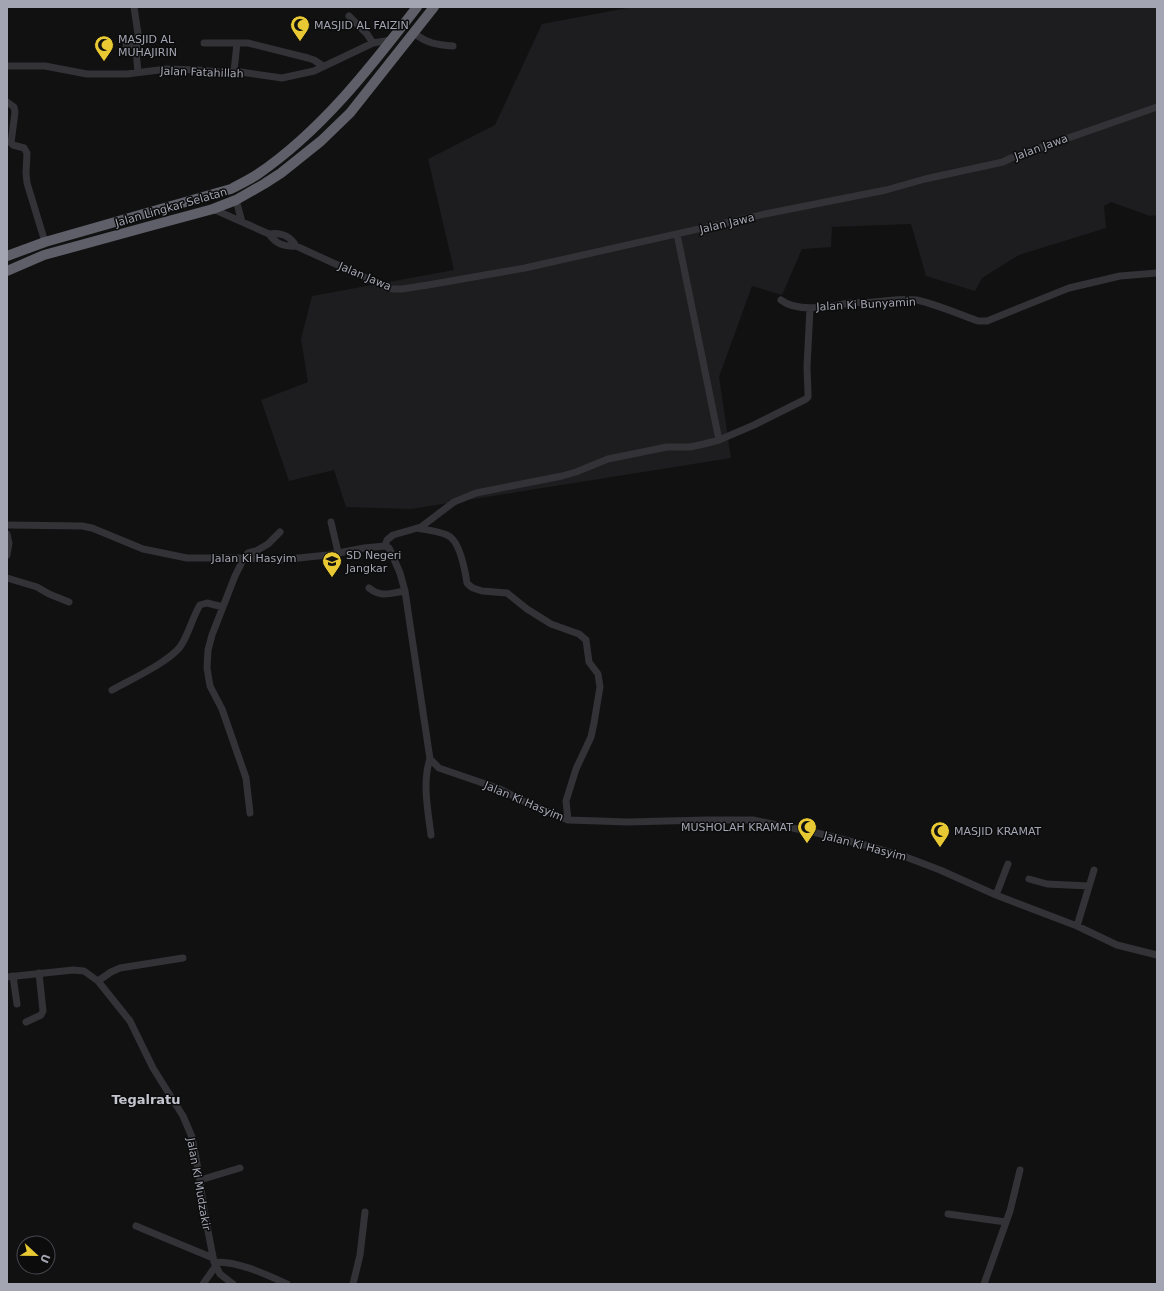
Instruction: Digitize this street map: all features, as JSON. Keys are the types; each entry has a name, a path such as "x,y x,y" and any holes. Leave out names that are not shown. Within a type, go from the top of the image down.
{"highway":[{"name":"Jalan Lingkar Selatan","path":"7,256 45,242 231,189 256,175 280,158 339,103 417,7"},
{"name":"Jalan Lingkar Selatan","path":"7,271 44,256 213,209 236,200 264,184 281,173 321,142 350,113 434,7"},
{"path":"256,175 264,184"}],"street":[{"path":"134,7 138,34 136,50 138,72"},
{"path":"349,16 367,34 373,43"},
{"path":"414,33 425,41 453,46"},
{"name":"Jalan Fatahillah","path":"7,66 44,66 87,74 118,74 178,69 219,72 234,71 282,78 314,71 373,43 391,40"},
{"path":"234,71 237,43"},
{"path":"204,44 248,43 314,60 323,66"},
{"path":"126,45 137,45"},
{"path":"7,102 14,107 15,112 11,143 24,148 27,153 26,178 45,242"},
{"name":"Jalan Jawa","path":"213,209 269,234 274,242 289,247 296,246 386,287 402,289 458,281 517,269 765,214 886,190 925,179 1003,162 1018,155 1157,107"},
{"path":"236,200 242,222"},
{"path":"677,234 719,440"},
{"name":"Jalan Ki Bunyamin","path":"781,300 791,306 810,308 850,303 912,300 978,321 987,321 1069,288 1120,276 1157,273"},
{"path":"431,836 426,786 430,759 405,590 400,572 391,552 389,548 385,546 387,540 393,535 416,528 426,523 454,502 476,493 562,476 608,459 667,447 690,447 719,440 754,425 806,399 808,397 807,367 810,308"},
{"path":"331,522 338,552"},
{"name":"Jalan Ki Hasyim","path":"7,525 82,526 92,528 142,549 187,558 244,558 279,560 385,546"},
{"path":"416,528 443,533 452,538 461,553 470,586 482,591 507,593 527,609 551,624 579,634 586,640 589,662 598,674 600,687 591,737 576,769 566,801 568,820"},
{"path":"250,813 246,778 222,709 210,686 207,659 210,642 244,558 248,553 256,551 268,544 280,532"},
{"path":"7,534 9,544 7,555"},
{"path":"7,578 37,587 49,594 69,602"},
{"path":"369,588 374,593 381,594 405,590"},
{"path":"112,690 145,673 176,651 184,640 200,605 207,603 223,607"},
{"name":"Jalan Ki Hasyim","path":"430,759 439,768 500,789 527,803 568,820 628,822 746,820 764,822 869,846 906,857 940,870 1077,926 1117,945 1157,955"},
{"path":"996,894 1008,864"},
{"path":"1077,926 1094,870"},
{"path":"1029,879 1047,884 1089,886"},
{"path":"98,981 120,968 183,958"},
{"name":"Jalan Ki Mudzakir","path":"10,977 79,970 89,974 98,981 130,1021 153,1068 183,1116 192,1138 214,1262"},
{"path":"26,1022 41,1015 43,1012 39,974"},
{"path":"10,977 17,1004"},
{"path":"200,1180 240,1168"},
{"path":"984,1284 1006,1222 1020,1170"},
{"path":"353,1284 360,1255 365,1212"},
{"path":"948,1214 1006,1222"},
{"path":"136,1226 214,1262 227,1262 240,1265 287,1284"},
{"path":"203,1284 214,1262"},
{"path":"214,1262 220,1274 233,1284"}],"shaded area":[{"path":"627,7 1157,7 1157,215 1150,216 1111,202 1104,206 1106,228 1019,255 982,278 975,291 926,276 911,224 832,227 831,247 802,249 782,295 752,286 719,377 731,458 411,509 346,507 334,470 289,481 261,400 308,382 301,339 312,296 454,270 428,159 495,125 542,24"}],"place":[{"name":"MASJID AL FAIZIN","path":"300,42"},
{"name":"MASJID AL MUHAJIRIN","path":"104,62"},
{"name":"SD Negeri Jangkar","path":"332,578"},
{"name":"MUSHOLAH KRAMAT","path":"807,844"},
{"name":"MASJID KRAMAT","path":"940,848"}],"district":[{"name":"Tegalratu","path":"146,1099"}]}
